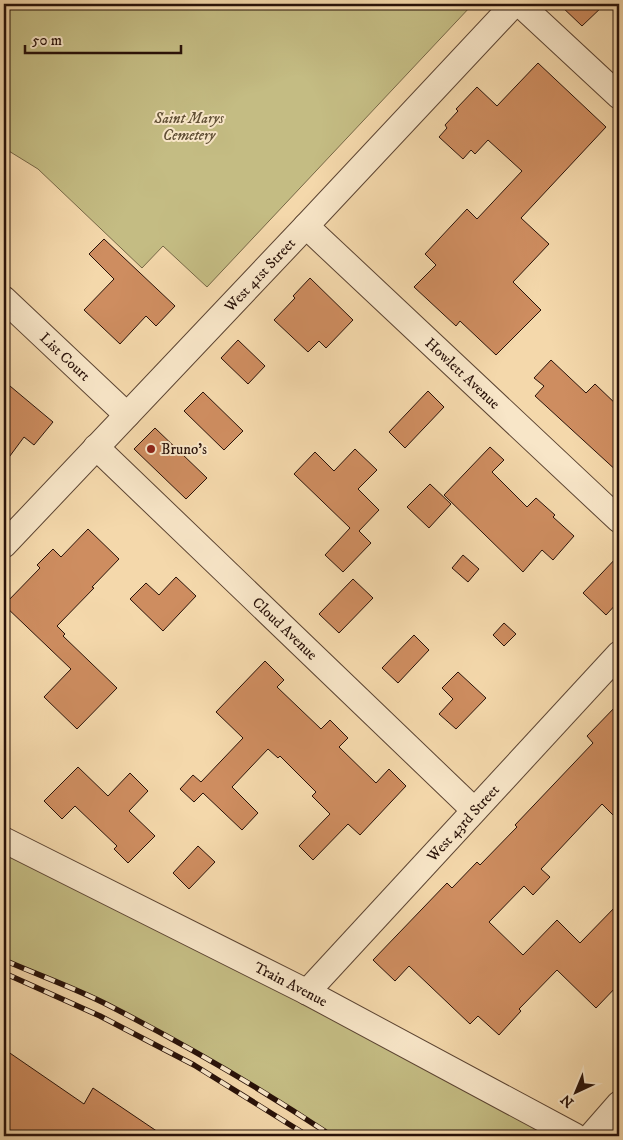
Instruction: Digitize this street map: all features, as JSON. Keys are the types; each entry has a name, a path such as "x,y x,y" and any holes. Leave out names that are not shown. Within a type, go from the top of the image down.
{"street":[{"name":"West 41st Street","path":"4,545 514,4"},
{"path":"520,4 619,96"},
{"name":"Howlett Avenue","path":"306,226 619,520"},
{"name":"List Court","path":"4,299 127,415"},
{"name":"Cloud Avenue","path":"96,447 474,810"},
{"name":"West 43rd Street","path":"306,992 619,654"},
{"name":"Train Avenue","path":"4,840 306,992 575,1136"},
{"path":"590,1136 619,1104"}],"green space":[{"name":"Saint Marys Cemetery","path":"4,4 469,4 471,6 207,287 163,246 142,268 38,169 4,148"},
{"path":"4,842 575,1136 332,1136 277,1100 192,1049 106,1004 4,960"}],"building":[{"path":"559,4 605,4 582,26"},
{"path":"538,63 606,127 521,218 549,244 513,282 541,310 496,355 460,321 456,326 414,287 436,265 425,254 467,209 477,219 522,171 488,140 475,154 471,150 463,159 439,137 447,128 445,125 458,111 456,109 477,87 497,106"},
{"path":"104,239 175,306 156,326 146,316 120,344 84,310 114,279 89,254"},
{"path":"310,278 353,320 326,348 319,341 308,352 274,320 295,298 293,296"},
{"path":"238,340 265,366 248,384 221,358"},
{"path":"551,360 586,393 595,384 619,407 619,473 535,396 544,386 534,378"},
{"path":"4,381 53,422 34,445 24,437 4,464"},
{"path":"428,391 444,407 405,448 389,432"},
{"path":"203,392 243,431 224,450 184,411"},
{"path":"155,428 207,478 186,499 134,449"},
{"path":"490,447 504,460 492,472 527,507 536,498 574,536 553,560 542,550 523,572 444,495"},
{"path":"355,449 377,470 358,489 379,510 359,531 371,543 343,572 325,555 350,528 294,474 315,452 334,471"},
{"path":"430,484 451,504 429,528 407,507"},
{"path":"88,529 119,559 57,626 65,634 63,636 117,688 77,729 44,697 71,669 4,605 40,568 37,565 53,549 61,557"},
{"path":"463,555 479,569 468,582 452,568"},
{"path":"619,555 619,601 606,615 583,593"},
{"path":"176,577 196,596 163,631 130,599 146,583 159,595"},
{"path":"353,579 373,598 339,633 319,614"},
{"path":"504,623 516,634 504,646 493,635"},
{"path":"414,635 429,650 398,683 382,668"},
{"path":"265,661 284,680 277,687 321,729 330,720 348,738 339,747 376,783 389,769 406,786 360,835 348,824 313,860 299,846 330,814 312,796 316,792 280,756 278,758 268,749 232,787 258,813 242,830 203,793 194,802 180,789 193,775 201,782 243,738 216,712"},
{"path":"458,672 486,698 456,729 439,714 453,699 442,688"},
{"path":"619,703 619,821 602,804 541,869 550,877 533,895 524,886 489,922 523,955 557,920 580,943 619,903 619,984 596,1008 557,970 519,1009 521,1011 499,1035 478,1016 470,1024 409,966 395,981 373,960 447,883 452,888 477,862 480,865 517,827 515,825 593,743 587,736"},
{"path":"78,767 108,796 130,773 148,791 129,811 155,836 128,863 114,849 117,846 75,806 62,819 44,801"},
{"path":"198,846 215,862 189,889 173,873"},
{"path":"4,1049 84,1104 93,1088 164,1136 4,1136"}],"railway":[{"path":"4,960 83,993 137,1020 250,1084 332,1136"},
{"path":"4,973 100,1016 194,1065 308,1136"}],"place":[{"name":"Bruno's","path":"151,449"}]}
